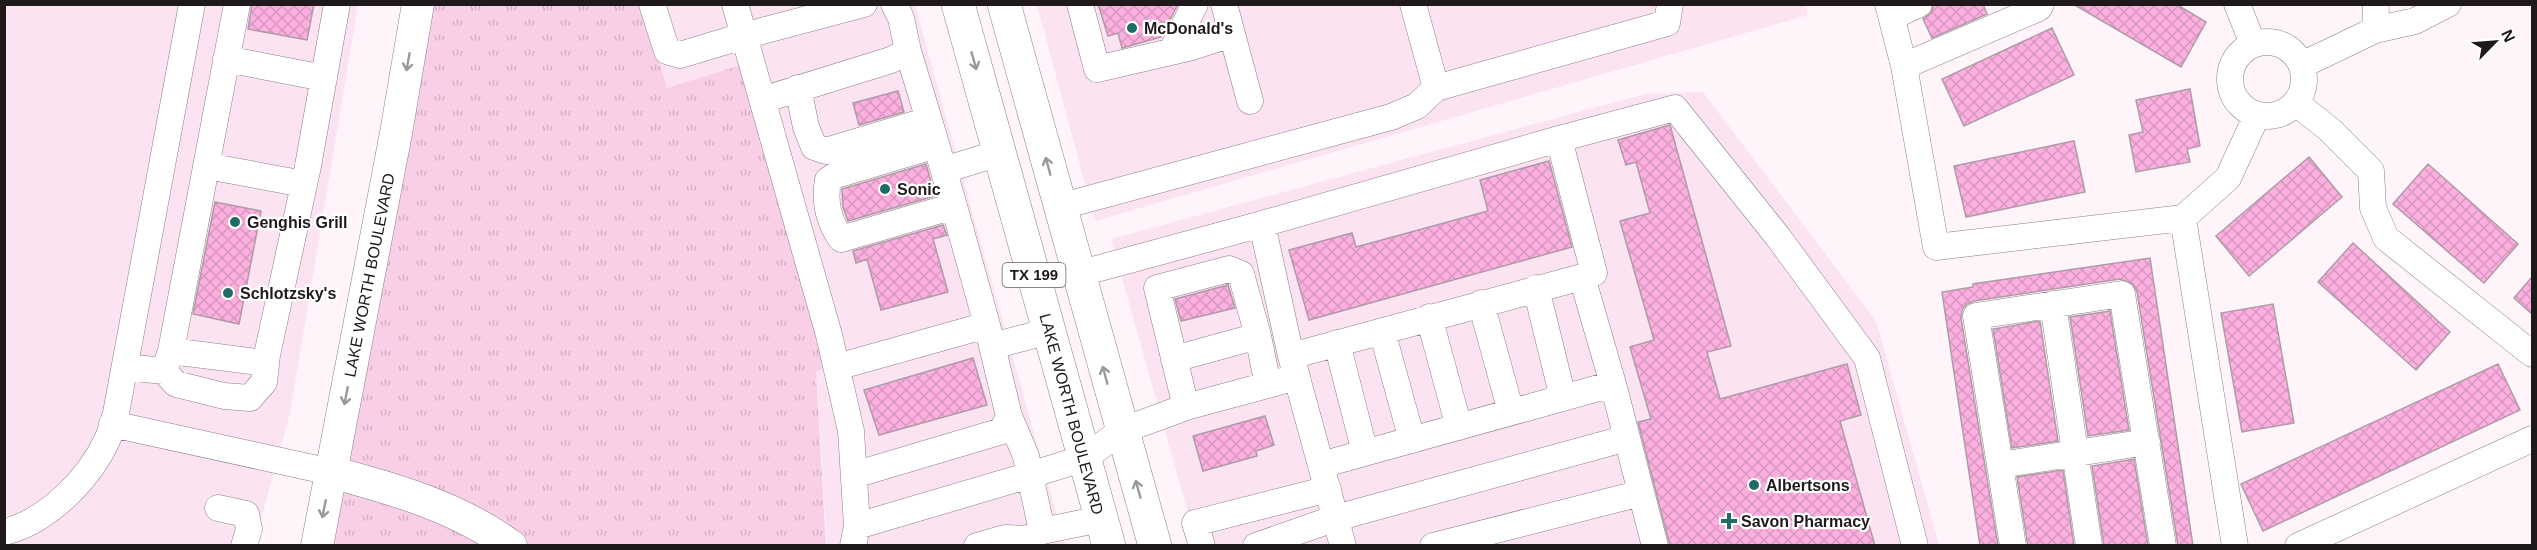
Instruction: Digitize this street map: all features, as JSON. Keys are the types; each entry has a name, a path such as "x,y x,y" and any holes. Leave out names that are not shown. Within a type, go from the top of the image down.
{"highway":[{"name":"LAKE WORTH BOULEVARD","path":"958,4 1105,532"},
{"path":"987,4 1007,18"},
{"name":"TX 199","path":"1007,18 1155,546"}],"main road":[{"name":"LAKE WORTH BOULEVARD","path":"317,546 396,134 418,4"},
{"path":"331,472 406,492 487,528 511,546"}],"street":[{"path":"4,532 37,517 64,497 89,470 107,440 124,367 192,4"},
{"path":"237,4 167,361 176,384 224,396 250,398 264,382 337,4"},
{"path":"652,4 668,51 680,55 864,4"},
{"path":"735,4 837,367 851,431 855,536 1085,458 1121,431 1186,407 1268,385 1294,366 1337,343 1594,273 1559,139"},
{"path":"894,4 901,18 908,51 944,170 1009,416 1026,456 1030,476 1032,539"},
{"path":"1080,4 1097,69 1232,34"},
{"path":"1181,49 1195,4"},
{"path":"1181,49 1209,25 1209,4"},
{"path":"1224,4 1250,101"},
{"path":"1413,4 1436,88"},
{"path":"1059,207 1391,117 1417,106 1436,88 1667,23 1670,4"},
{"path":"1919,4 1890,11 1904,66 1935,247 2183,218 2228,178 2257,114"},
{"path":"1904,66 2039,8 2041,4"},
{"path":"2236,4 2253,44"},
{"path":"2375,30 2376,4"},
{"path":"2375,30 2405,4"},
{"path":"2302,65 2375,30 2415,21 2448,4"},
{"path":"2276,43 2287,48 2302,65 2304,79 2302,92 2296,103 2275,116 2257,114 2240,105 2233,95 2230,71 2242,50 2253,44 2276,43"},
{"path":"762,100 891,60 908,51"},
{"path":"226,59 324,78"},
{"path":"798,88 806,127 814,147 825,151 929,120"},
{"path":"2296,103 2330,130 2371,171 2373,208 2386,238 2532,354"},
{"path":"1078,274 1675,108 1778,237 1867,358 1916,546"},
{"path":"841,238 831,224 825,197 828,180 836,175 936,145"},
{"path":"944,170 999,153"},
{"path":"207,166 304,184"},
{"path":"805,250 841,238 913,220 954,206"},
{"path":"2183,218 2235,546"},
{"path":"1262,224 1294,366 1343,546"},
{"path":"1144,256 1157,288 1186,407"},
{"path":"1157,288 1229,269 1241,274 1258,336 1268,385"},
{"path":"1582,277 1627,438 1651,545"},
{"path":"1536,288 1563,398"},
{"path":"2013,546 1976,316 2122,294 2163,546"},
{"path":"1481,303 1511,412"},
{"path":"2053,304 2089,546"},
{"path":"1429,317 1459,427"},
{"path":"1382,330 1412,440"},
{"path":"837,367 989,336 1050,331"},
{"path":"1174,358 1258,336"},
{"path":"1337,343 1365,453"},
{"path":"124,367 167,361 266,363"},
{"path":"1202,546 1195,524 1324,477 1365,453 1613,384"},
{"path":"854,475 1002,431 1009,416"},
{"path":"112,424 331,472"},
{"path":"1256,546 1336,518 1627,438"},
{"path":"2298,546 2532,439"},
{"path":"2000,465 2146,442"},
{"path":"1433,546 1641,493"},
{"path":"218,508 246,514 249,529 244,546"},
{"path":"977,546 1005,538 1032,539 1105,532"}],"shaded area":[{"path":"1806,4 1808,15 1095,221 1037,5"},
{"path":"4,5 358,5 290,413 254,545 5,545"},
{"path":"643,5 915,5 1065,545 827,545 816,371 825,369 740,66 667,88"},
{"path":"1703,92 1876,321 1939,545 1197,545 1111,239 1645,94"}],"green space":[{"path":"413,5 643,5 667,88 741,65 825,368 816,372 826,545 327,546"}],"building":[{"path":"252,4 314,4 307,40 248,29"},
{"name":"McDonald's","path":"1098,4 1177,4 1177,6 1170,20 1158,24 1161,37 1122,48 1118,33 1108,36"},
{"path":"1934,4 1983,4 1987,14 1932,38 1923,19 1931,13"},
{"path":"2073,4 2176,4 2206,22 2181,67"},
{"path":"2052,28 2074,75 1964,126 1942,79"},
{"path":"2190,89 2200,146 2187,149 2190,162 2136,172 2129,135 2143,132 2136,100"},
{"path":"898,91 904,112 859,125 853,103"},
{"name":"Albertsons","path":"1670,125 1731,346 1707,352 1720,399 1847,364 1861,415 1840,421 1875,546 1670,546 1638,422 1651,419 1630,347 1654,340 1620,221 1650,213 1636,162 1626,165 1618,140"},
{"path":"2074,141 2085,192 1966,217 1954,166"},
{"path":"2309,157 2342,197 2249,276 2216,236"},
{"path":"1549,161 1572,247 1309,320 1289,250 1352,233 1356,247 1488,211 1480,180"},
{"name":"Sonic","path":"926,164 935,196 848,221 843,207 842,189"},
{"path":"2428,164 2518,244 2484,283 2393,204"},
{"path":"215,202 261,211 239,324 193,314"},
{"path":"943,225 947,235 933,239 948,292 881,310 867,259 856,263 853,251"},
{"path":"2353,243 2450,332 2416,370 2318,282"},
{"path":"2150,258 2193,546 2178,546 2137,292 2133,284 2120,279 1974,301 1962,310 1961,318 1998,546 1980,546 1942,292 1973,287 1973,284"},
{"path":"2532,277 2532,314 2514,298"},
{"path":"1228,285 1235,308 1181,321 1175,299"},
{"path":"2273,304 2294,423 2242,432 2221,313"},
{"path":"2110,311 2129,430 2088,436 2070,317"},
{"path":"2040,321 2058,441 2012,448 1993,329"},
{"path":"973,358 987,405 879,435 864,390"},
{"path":"2498,364 2520,410 2263,531 2241,484"},
{"path":"1265,416 1274,445 1256,451 1257,456 1203,471 1193,436"},
{"path":"2134,459 2148,546 2104,546 2092,466"},
{"path":"2063,470 2074,546 2028,546 2017,477"}],"place":[{"name":"McDonald's","path":"1132,28"},
{"name":"Sonic","path":"885,189"},
{"name":"Genghis Grill","path":"235,222"},
{"name":"Schlotzsky's","path":"228,293"},
{"name":"Albertsons","path":"1754,485"},
{"name":"Savon Pharmacy","path":"1729,521"}]}
